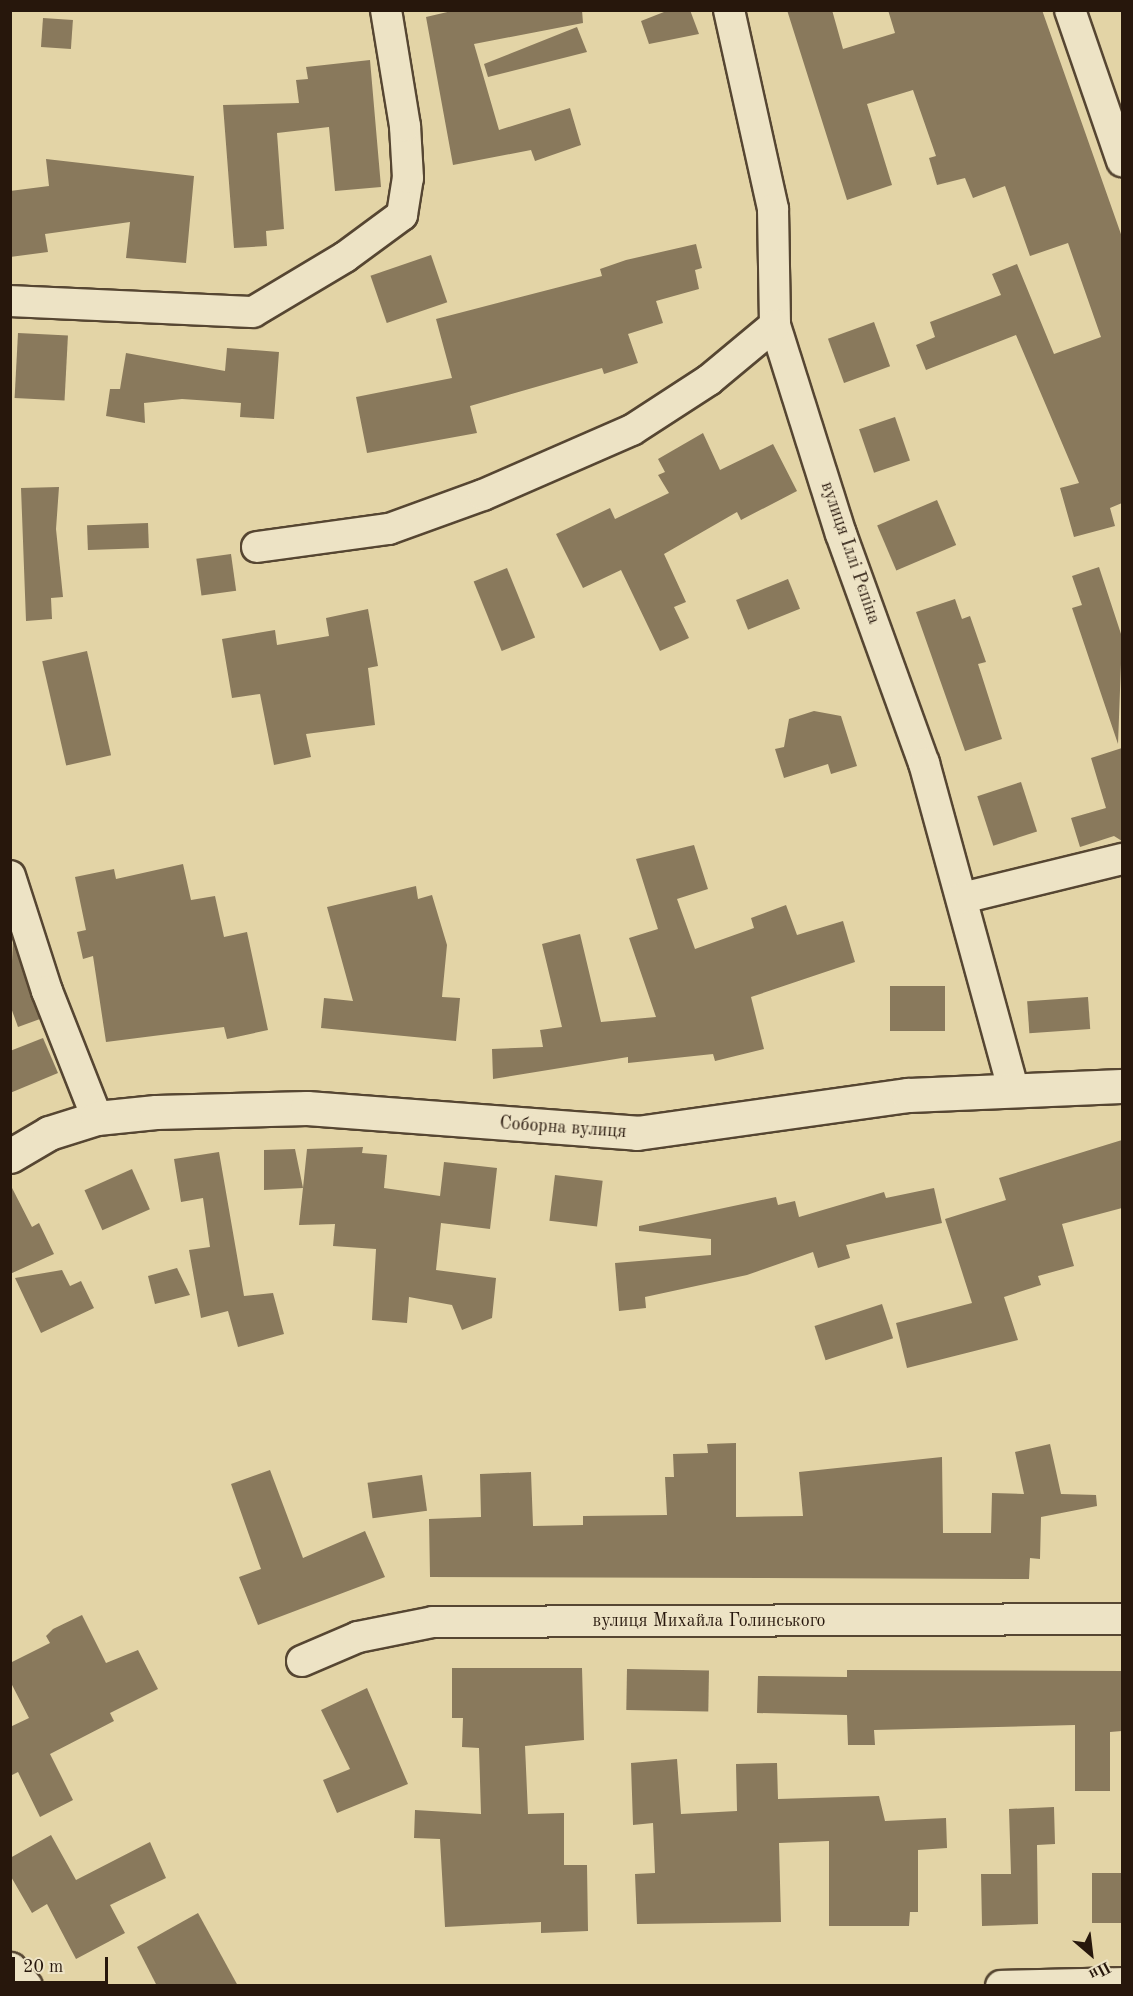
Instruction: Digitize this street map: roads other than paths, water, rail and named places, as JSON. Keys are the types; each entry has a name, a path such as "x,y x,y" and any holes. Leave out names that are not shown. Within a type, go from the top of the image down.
{"street":[{"path":"10,301 253,312 345,257 402,215 408,178 405,126 386,10"},
{"name":"вулиця Іллі Рєпіна","path":"729,10 773,209 775,325 841,534 924,763 1013,1089"},
{"path":"1070,10 1122,161"},
{"path":"257,546 389,529 483,495 632,430 709,380 775,325"},
{"path":"962,898 1122,859"},
{"path":"10,876 97,1118"},
{"name":"Соборна вулиця","path":"10,1156 49,1133 97,1118 307,1108 638,1133 908,1095 1122,1086"},
{"name":"вулиця Михайла Голинського","path":"302,1661 358,1637 433,1622 1122,1619"},
{"path":"10,1970 25,1986"},
{"path":"1001,1986 1122,1983"}]}
